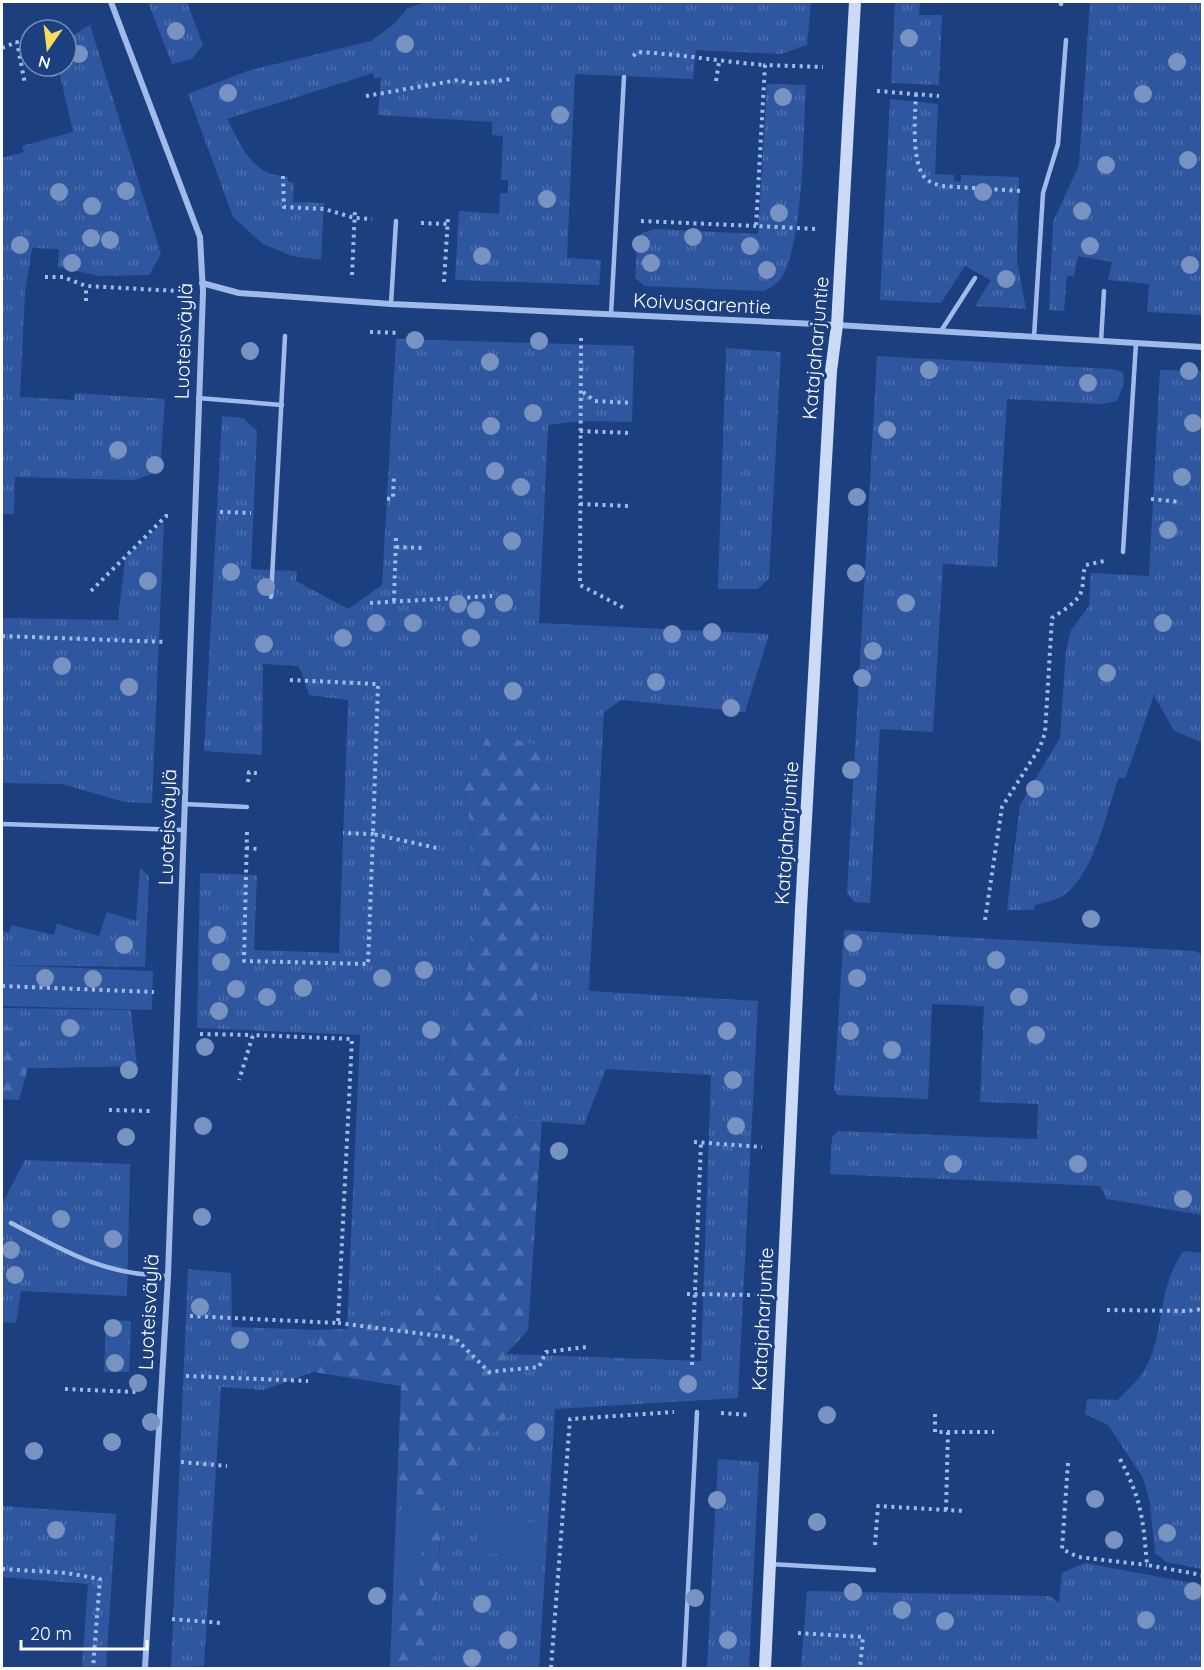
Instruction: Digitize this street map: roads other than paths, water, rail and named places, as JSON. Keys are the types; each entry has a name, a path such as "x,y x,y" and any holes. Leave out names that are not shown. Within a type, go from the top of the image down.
{"street":[{"name":"Luoteisväylä","path":"111,2 200,237 202,283 168,1276 145,1668"},
{"name":"Katajaharjuntie","path":"765,1668 831,371 837,325 855,2"},
{"name":"Koivusaarentie","path":"202,283 239,293 391,304 837,325 1203,347"}],"lane":[{"path":"1034,337 1043,193 1058,144 1066,40"},
{"path":"611,314 624,77"},
{"path":"391,304 396,221"},
{"path":"941,332 975,278"},
{"path":"1101,341 1104,291"},
{"path":"271,597 285,336"},
{"path":"1123,552 1136,343"},
{"path":"198,398 282,405"},
{"path":"184,804 248,807"},
{"path":"2,824 183,830"},
{"path":"11,1224 95,1266 140,1275 168,1276"},
{"path":"684,1668 697,1412"},
{"path":"770,1564 874,1570"}]}
